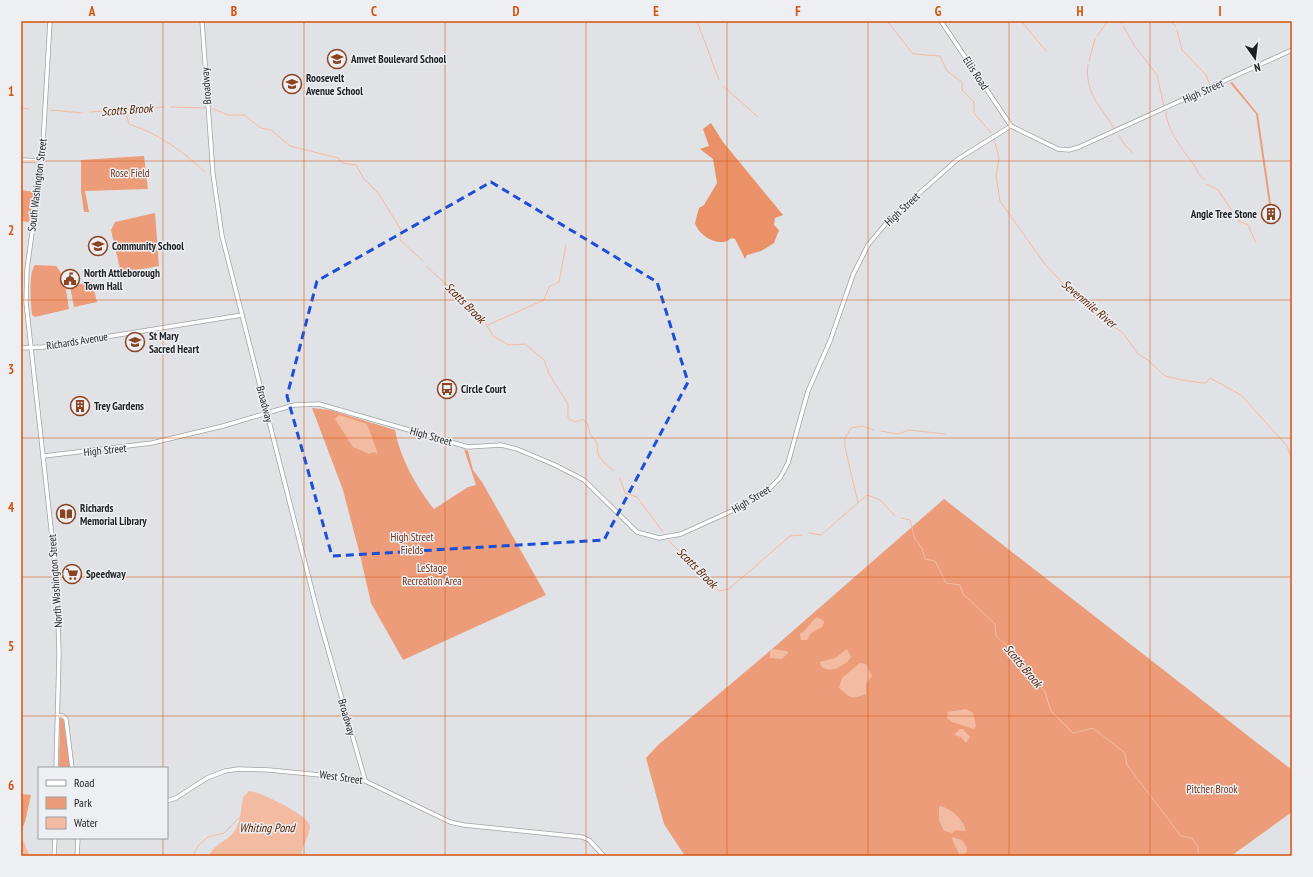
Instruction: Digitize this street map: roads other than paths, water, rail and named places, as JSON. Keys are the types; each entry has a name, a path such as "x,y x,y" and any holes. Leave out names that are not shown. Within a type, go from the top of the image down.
{"street":[{"name":"South Washington Street","path":"31,348 26,302 27,268 42,161 50,21"},
{"name":"Broadway","path":"202,21 216,205 222,236 321,623 365,780"},
{"name":"Ellis Road","path":"941,21 1011,126"},
{"name":"High Street","path":"44,456 130,447 171,440 294,405 319,404 468,447 502,445 512,447 555,465 584,480 637,532 659,538 682,534 745,505 766,492 780,478 788,463 808,391 830,341 855,271 868,245 888,221 958,159 1011,126 1058,149 1069,150 1292,50"},
{"path":"21,160 42,161"},
{"name":"Richards Avenue","path":"21,348 31,348 242,315"},
{"name":"North Washington Street","path":"31,348 44,456 57,591 59,654 56,767"},
{"path":"57,715 63,716 66,719 72,767"},
{"name":"West Street","path":"168,801 176,798 215,774 238,768 295,772 365,780 455,823 582,837 589,840 604,856"},
{"path":"54,856 55,839"},
{"path":"77,856 78,839"}],"water":[{"path":"339,415 367,424 378,454 374,452 369,454 353,447 335,419"},
{"path":"817,617 824,621 823,626 812,633 807,640 801,640 800,634"},
{"path":"847,649 851,657 842,666 829,670 821,666 820,662 835,658"},
{"path":"770,650 787,651 788,653 782,659 770,658"},
{"path":"860,663 866,664 872,676 866,684 866,694 851,697 839,688 842,678"},
{"path":"966,709 973,713 976,726 974,729 952,722 947,718 948,712"},
{"path":"960,729 963,729 970,737 966,743 961,737 954,735"},
{"name":"Whiting Pond","path":"249,791 263,795 283,804 308,821 310,829 301,856 209,856 220,843 233,833 240,818 243,797"},
{"path":"939,806 952,811 965,827 966,831 955,830 953,833 944,831 939,820"},
{"path":"953,837 962,840 967,848 966,853 959,854 952,839"}],"waterway":[{"path":"697,21 719,80"},
{"name":"Sevenmile River","path":"887,21 913,54 940,56 947,71 962,82 962,90 974,102 974,113 991,133"},
{"path":"1021,21 1046,51"},
{"path":"1097,36 1108,21"},
{"path":"1171,21 1176,27"},
{"path":"1123,26 1134,45 1157,75 1164,106"},
{"path":"1177,30 1182,50 1206,75 1210,85"},
{"path":"1089,61 1095,39"},
{"path":"1088,64 1088,82 1094,98 1114,128"},
{"path":"723,86 758,117"},
{"name":"Scotts Brook","path":"90,112 164,107"},
{"name":"Scotts Brook","path":"171,107 205,108"},
{"name":"Scotts Brook","path":"21,108 29,109"},
{"name":"Scotts Brook","path":"214,109 227,115 244,115 261,128 271,130 290,146 338,158 342,163 356,165 364,179 379,194 401,230 400,240 423,261"},
{"name":"Scotts Brook","path":"50,110 83,113"},
{"path":"125,110 129,124 160,138 205,172"},
{"path":"1166,112 1169,126 1176,140 1199,174 1205,180"},
{"path":"1119,135 1124,144 1133,153"},
{"name":"Sevenmile River","path":"994,139 999,158 996,176 1000,201 1044,263 1071,292 1091,304 1095,313 1123,333 1138,354 1148,360 1165,376 1203,383 1206,383 1210,378 1241,395 1287,446 1292,460"},
{"path":"1207,184 1218,190 1239,221 1248,225 1256,243"},
{"path":"488,325 544,300 549,287 559,282 566,245"},
{"name":"Scotts Brook","path":"426,266 482,317 493,336 509,345 525,344 544,360 549,374 568,404 568,418 575,422 583,419 588,425 590,434 597,443 598,454 605,464 614,471"},
{"path":"858,503 845,447 845,438 851,428 862,426 874,430"},
{"path":"881,431 898,434 909,430 945,434"},
{"name":"Scotts Brook","path":"620,478 625,493 637,497 663,532"},
{"name":"Scotts Brook","path":"809,533 821,535 867,495 880,500 895,516"},
{"name":"Scotts Brook","path":"901,518 910,520 915,539 922,548 925,559 935,561 946,583 960,585 963,594 995,624 996,636 1014,652 1021,665 1045,692 1051,711 1073,733 1093,728 1125,753 1127,765 1181,836 1192,838 1198,847 1198,856"},
{"name":"Scotts Brook","path":"669,541 719,591 729,589 790,536 802,535"},
{"path":"193,856 198,846 208,837 224,833 240,817"},
{"path":"21,842 27,856"}],"place":[{"name":"Amvet Boulevard School","path":"337,59"},
{"name":"Roosevelt Avenue School","path":"292,84"},
{"name":"Angle Tree Stone","path":"1271,214"},
{"name":"Community School","path":"98,246"},
{"name":"North Attleborough Town Hall","path":"70,279"},
{"name":"St Mary Sacred Heart","path":"135,342"},
{"name":"Circle Court","path":"447,389"},
{"name":"Trey Gardens","path":"80,406"},
{"name":"Richards Memorial Library","path":"66,514"},
{"name":"Speedway","path":"72,574"}],"park label":[{"name":"Rose Field","path":"130,173"},
{"name":"High Street Fields","path":"412,543"},
{"name":"LeStage Recreation Area","path":"432,574"},
{"name":"Pitcher Brook","path":"1212,789"}]}
